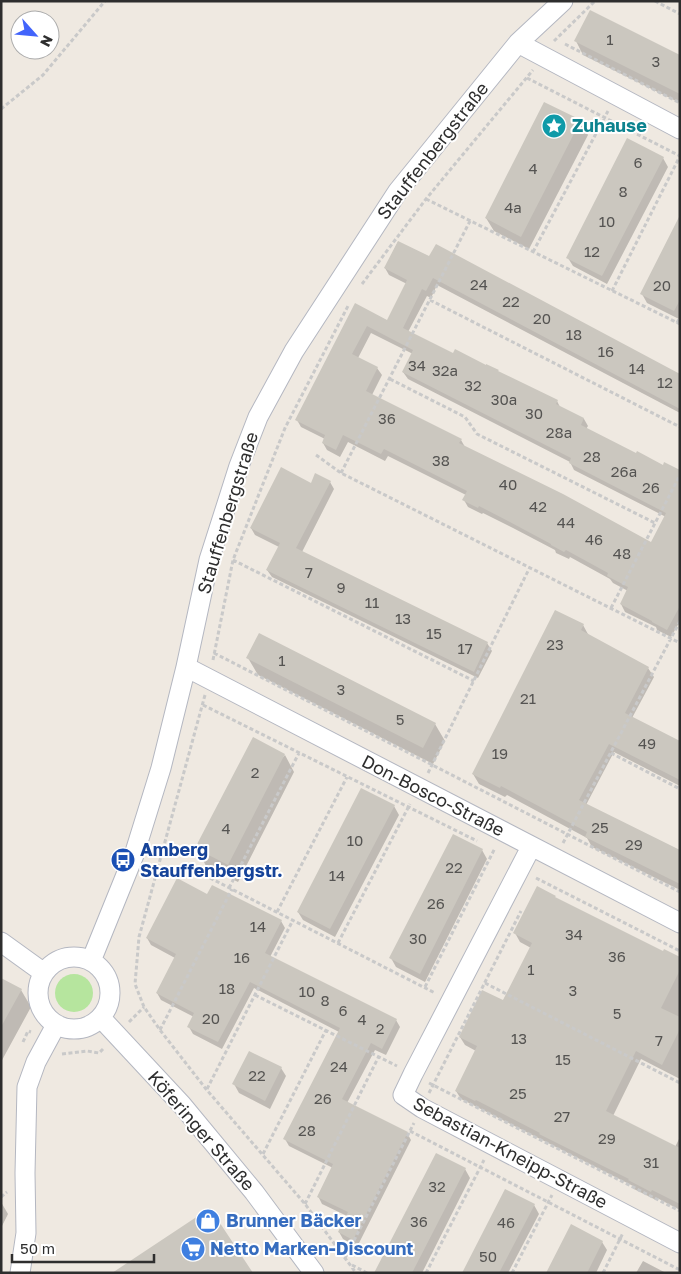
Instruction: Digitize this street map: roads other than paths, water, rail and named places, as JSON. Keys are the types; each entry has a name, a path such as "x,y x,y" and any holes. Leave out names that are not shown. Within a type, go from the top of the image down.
{"street":[{"name":"Stauffenbergstraße","path":"91,961 134,855 161,768 186,667 209,560 239,466 258,418 294,352 398,191 518,44 563,1"},
{"path":"518,44 680,128"},
{"name":"Don-Bosco-Straße","path":"186,667 680,923"},
{"name":"Sebastian-Kneipp-Straße","path":"531,846 403,1095 422,1108 680,1242"},
{"path":"1,942 44,973"},
{"path":"71,957 91,961 100,968 110,987 110,998 107,1008 101,1018 91,1025 80,1029 68,1029 56,1025 47,1017 41,1007 38,996 39,984 44,973 51,965 71,957"},
{"name":"Köferinger Straße","path":"101,1018 188,1113 254,1192 314,1273"},
{"path":"20,1273 26,1233 27,1087 36,1062 56,1025"}],"place":[{"name":"Zuhause","path":"554,126"},
{"name":"Amberg Stauffenbergstr.","path":"123,860"},
{"name":"Brunner Bäcker","path":"208,1221"},
{"name":"Netto Marken-Discount","path":"193,1249"}]}
